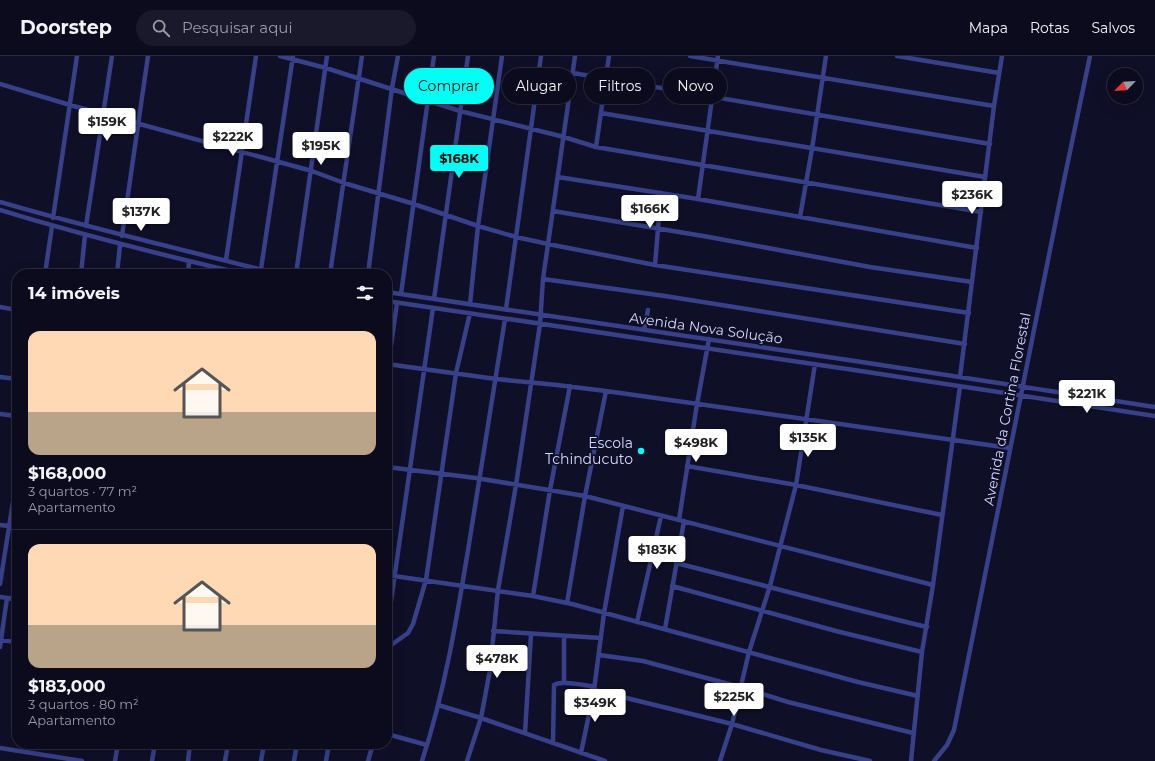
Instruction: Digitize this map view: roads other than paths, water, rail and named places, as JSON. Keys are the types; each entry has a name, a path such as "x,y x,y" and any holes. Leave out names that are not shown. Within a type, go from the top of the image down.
{"street":[{"path":"53,218 77,56"},
{"path":"86,226 112,56"},
{"path":"122,236 148,56"},
{"path":"226,260 256,56"},
{"path":"280,56 293,58 404,92"},
{"path":"297,269 312,171 327,56"},
{"path":"331,269 362,56"},
{"path":"369,269 392,88 398,56"},
{"path":"432,68 434,56"},
{"path":"434,299 468,56"},
{"path":"470,304 478,226 502,56"},
{"path":"506,309 541,56"},
{"path":"574,68 575,56"},
{"path":"607,68 609,56"},
{"path":"690,56 718,58 822,78 994,106"},
{"path":"800,217 826,56"},
{"path":"897,56 999,73"},
{"path":"960,377 994,106 1002,56"},
{"name":"Avenida da Cortina Florestal","path":"934,761 947,745 954,730 1090,56"},
{"path":"261,269 293,58"},
{"path":"716,68 718,58"},
{"path":"0,84 138,124 312,171 344,183 516,237 655,265 969,312"},
{"path":"727,99 990,144"},
{"path":"401,294 427,104"},
{"path":"441,104 596,147 981,212"},
{"path":"467,761 481,718 490,670 498,590 516,485 530,382 540,324 543,279 569,104"},
{"path":"596,147 602,104"},
{"path":"698,199 711,104"},
{"path":"601,113 985,177"},
{"path":"558,177 698,199 977,248"},
{"path":"655,265 661,193"},
{"path":"0,202 122,236 226,260 258,269"},
{"path":"0,210 52,226 214,269"},
{"path":"553,211 870,267 972,282"},
{"path":"46,269 52,226"},
{"path":"82,269 85,235"},
{"path":"118,269 120,244"},
{"path":"188,269 189,262"},
{"path":"543,279 681,299 965,344"},
{"name":"Avenida Nova Solução","path":"392,293 1023,386 1155,407"},
{"name":"Avenida Nova Solução","path":"392,302 708,348 1155,416"},
{"path":"392,337 397,303"},
{"path":"0,308 12,309"},
{"path":"392,591 433,308"},
{"path":"644,330 648,310"},
{"path":"392,644 408,633 413,624 426,580 456,373 470,313"},
{"path":"422,761 445,677 480,479 505,319"},
{"path":"665,629 676,563 687,466 709,339"},
{"path":"720,761 732,724 749,652 770,586 796,485 815,364"},
{"path":"392,365 496,379 570,386 884,432 953,439 1010,448"},
{"path":"0,377 12,378"},
{"path":"532,596 570,386"},
{"path":"912,761 913,734 922,652 933,585 960,386"},
{"path":"567,603 585,496 606,391"},
{"path":"0,414 12,415"},
{"path":"687,466 796,485 942,514"},
{"path":"392,468 480,479 585,496 933,585"},
{"path":"581,753 594,690 604,613 623,506"},
{"path":"0,584 12,508"},
{"path":"637,622 661,516"},
{"path":"0,525 12,526"},
{"path":"676,563 770,586 850,609 927,627"},
{"path":"394,576 498,590 567,603 858,682 918,696"},
{"path":"672,586 836,631 922,652"},
{"path":"0,597 12,598"},
{"path":"0,647 7,598"},
{"path":"493,631 601,638"},
{"path":"525,733 531,634"},
{"path":"564,636 564,683"},
{"path":"1,640 12,641"},
{"path":"599,656 643,661 740,687 788,702 913,734"},
{"path":"553,743 554,685 556,683 564,683 591,686 594,690 732,724 821,750 870,761"},
{"path":"438,705 481,718 605,761"},
{"path":"392,735 427,745"},
{"path":"0,748 82,761"},
{"path":"115,761 117,749"},
{"path":"152,761 154,749"},
{"path":"188,761 189,749"},
{"path":"225,761 227,749"},
{"path":"262,761 263,749"},
{"path":"294,761 296,749"},
{"path":"326,761 328,749"},
{"path":"368,761 372,749"},
{"path":"40,761 41,755"}],"place":[{"name":"Escola Tchinducuto","path":"641,451"}]}
